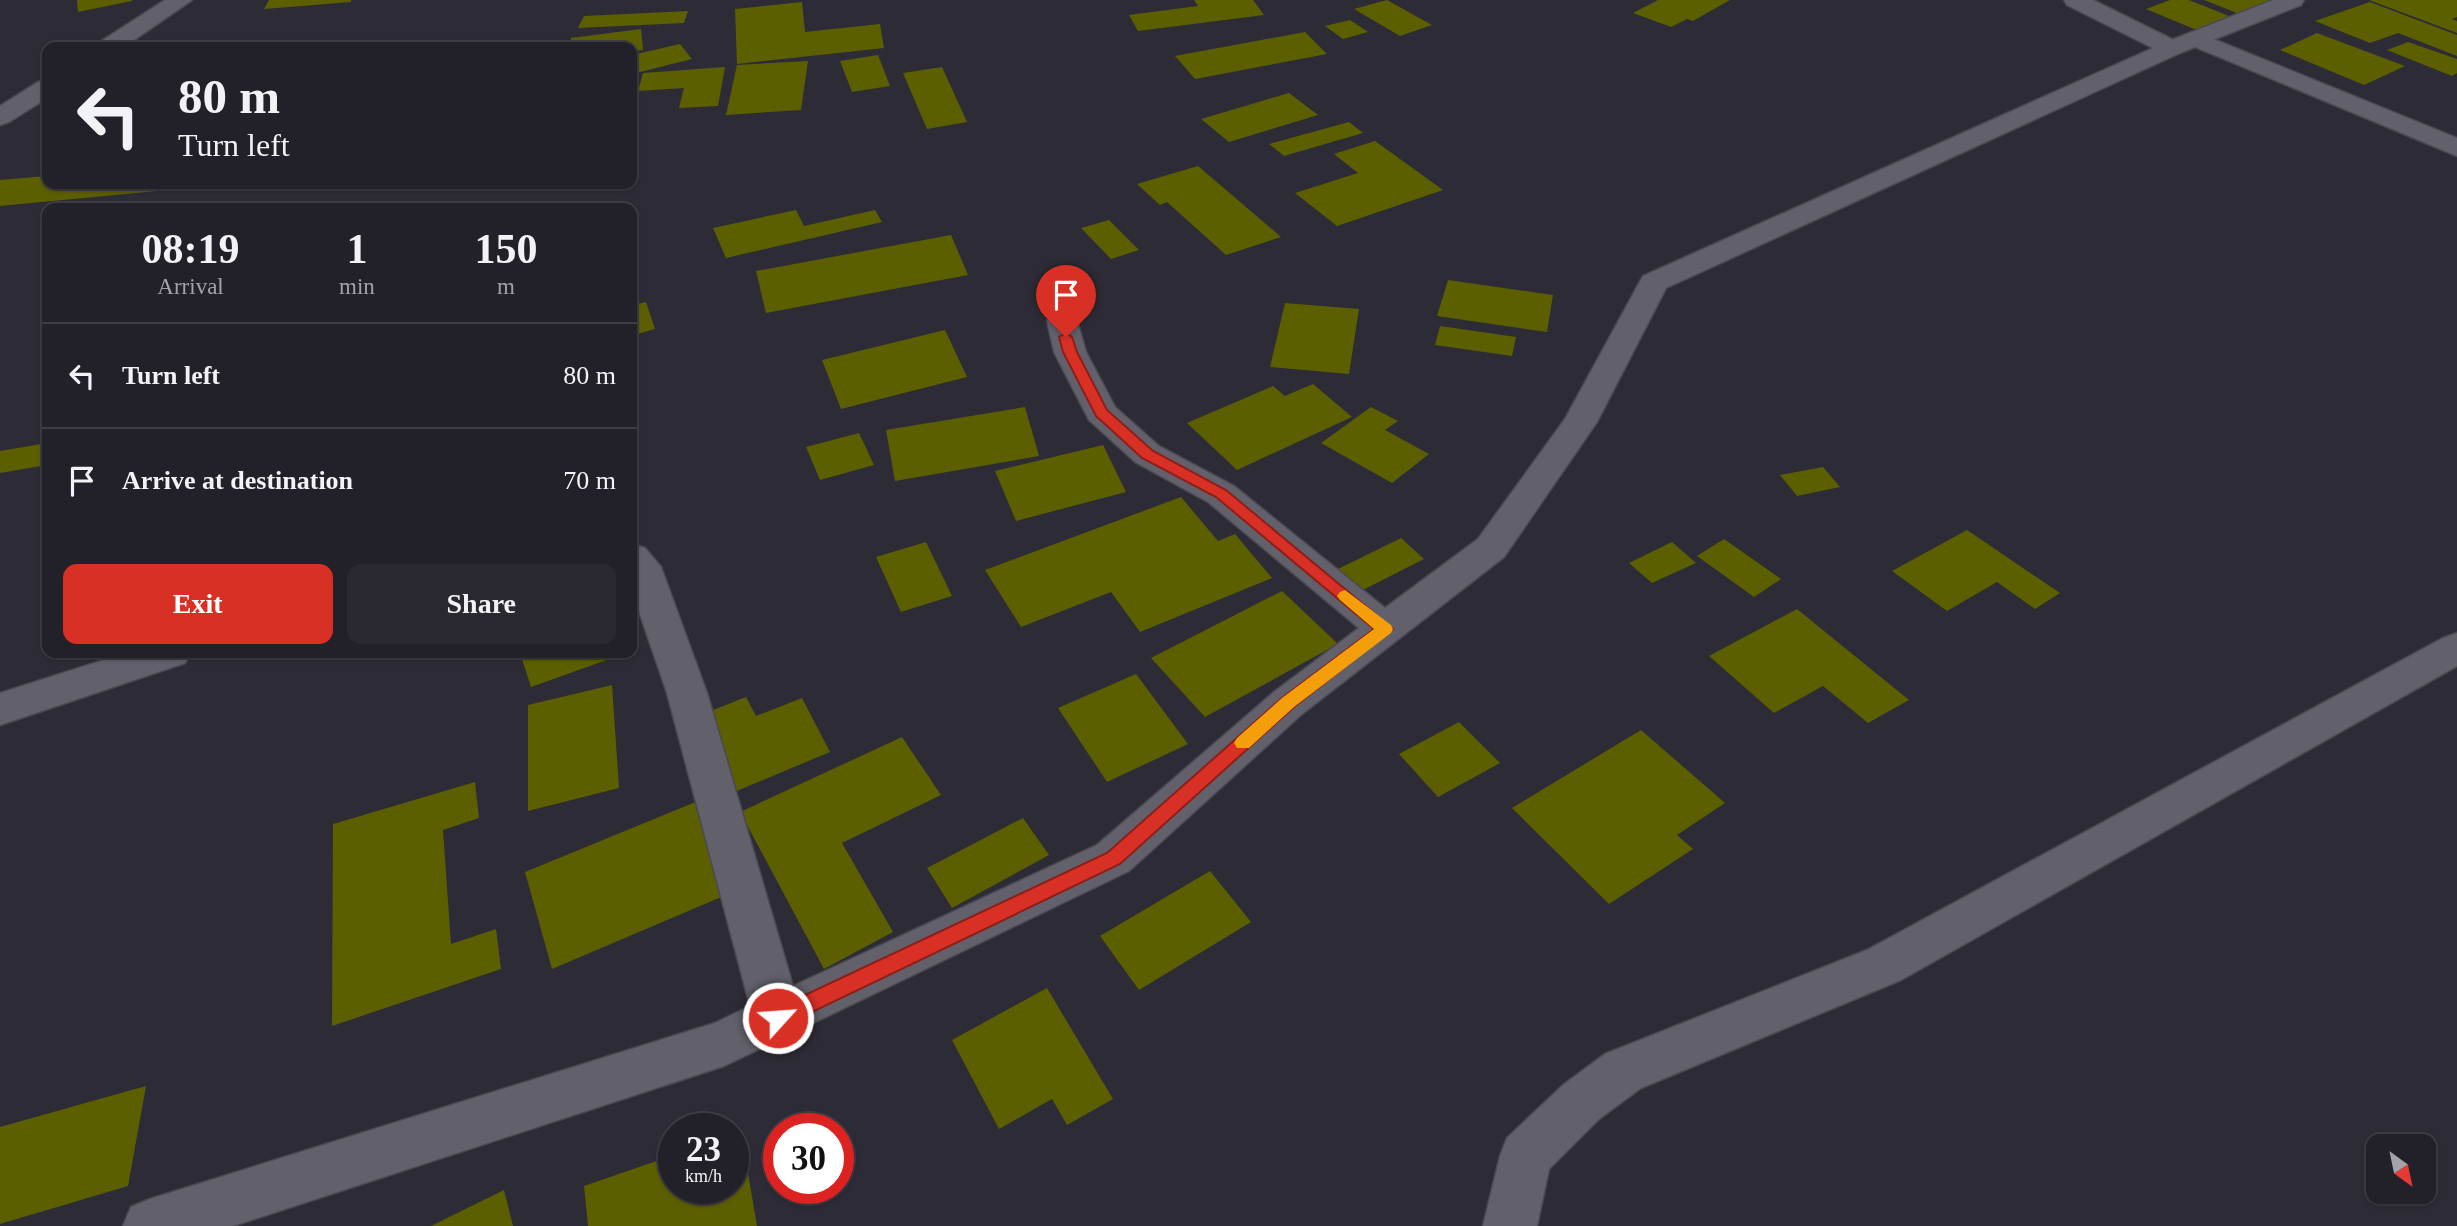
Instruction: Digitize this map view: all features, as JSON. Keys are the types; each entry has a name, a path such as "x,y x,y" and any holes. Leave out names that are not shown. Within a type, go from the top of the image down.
{"street":[{"path":"116,42 181,0"},
{"path":"2075,0 2457,148"},
{"path":"150,1226 724,1043 1113,858 1288,703 1491,548 1580,422 1654,282 2184,43 2293,0"},
{"path":"0,117 42,90"},
{"path":"2423,134 2457,130"},
{"path":"1062,321 1070,352 1101,413 1147,454 1221,494 1385,629"},
{"path":"637,562 642,567 687,693 778,1018"},
{"path":"1510,1226 1526,1156 1581,1102 1623,1070 1884,965 2457,648"},
{"path":"0,709 157,658"}],"building":[{"path":"77,0 132,0 132,1 78,12"},
{"path":"269,0 351,0 351,2 264,9"},
{"path":"1194,0 1253,0 1264,15 1138,31 1129,15 1198,6"},
{"path":"1387,0 1432,25 1400,36 1354,9"},
{"path":"1658,0 1730,0 1693,21 1687,19 1671,27 1633,13"},
{"path":"2170,0 2189,0 2234,18 2199,31 2146,9"},
{"path":"2204,0 2279,0 2242,15"},
{"path":"2369,0 2457,0 2457,17 2452,19 2457,21 2457,33"},
{"path":"802,2 805,32 880,24 884,48 737,64 735,9"},
{"path":"2370,2 2457,35 2457,56 2398,33 2370,43 2315,21"},
{"path":"688,11 684,23 578,28 584,16"},
{"path":"1350,20 1368,32 1343,39 1325,26"},
{"path":"641,29 643,50 637,51 637,42 571,42 571,38"},
{"path":"1305,32 1327,54 1195,79 1175,56"},
{"path":"2317,33 2405,66 2364,85 2280,50"},
{"path":"2408,42 2457,59 2457,73 2452,76 2387,50"},
{"path":"680,44 692,59 637,73 637,54"},
{"path":"878,55 890,86 852,92 840,61"},
{"path":"808,61 801,110 726,115 737,65"},
{"path":"725,67 718,106 679,108 684,88 638,91 643,73"},
{"path":"942,67 967,122 927,129 903,73"},
{"path":"1289,93 1318,115 1229,142 1201,119"},
{"path":"1349,122 1363,133 1284,156 1269,144"},
{"path":"1375,141 1443,190 1337,226 1295,193 1358,173 1334,154"},
{"path":"1198,166 1281,237 1226,255 1167,202 1160,205 1137,184"},
{"path":"42,176 42,189 178,189 0,206 0,180"},
{"path":"796,210 804,226 875,210 882,222 726,258 713,228"},
{"path":"1109,220 1139,250 1111,259 1081,228"},
{"path":"951,235 968,275 766,313 756,271"},
{"path":"1448,280 1553,295 1547,332 1437,316"},
{"path":"646,302 655,329 637,334 637,304"},
{"path":"1285,303 1359,309 1349,374 1270,367"},
{"path":"1440,326 1516,337 1512,356 1435,345"},
{"path":"945,330 967,377 841,409 822,360"},
{"path":"1313,384 1352,417 1237,470 1187,423 1273,386 1285,396"},
{"path":"1025,407 1039,456 895,481 886,430"},
{"path":"1371,407 1398,421 1385,430 1429,454 1392,483 1321,443"},
{"path":"859,433 874,465 820,480 806,447"},
{"path":"42,444 42,466 0,473 0,451"},
{"path":"1103,445 1126,492 1016,521 995,471"},
{"path":"1823,467 1840,487 1797,496 1780,475"},
{"path":"1181,497 1218,541 1235,534 1272,578 1140,632 1111,592 1021,627 985,570"},
{"path":"1967,530 2060,593 2035,609 1997,582 1947,611 1892,571"},
{"path":"1401,538 1424,559 1359,592 1336,570"},
{"path":"1724,539 1781,579 1754,597 1697,556"},
{"path":"926,542 952,596 901,612 876,557"},
{"path":"1672,542 1696,563 1652,583 1629,563"},
{"path":"1282,591 1338,644 1205,717 1151,658"},
{"path":"1797,609 1909,700 1868,723 1823,686 1774,713 1709,656"},
{"path":"522,658 612,658 531,687"},
{"path":"1136,674 1188,744 1107,782 1058,708"},
{"path":"612,685 619,788 528,811 528,705"},
{"path":"746,697 756,716 802,698 830,752 732,793 698,716"},
{"path":"1459,722 1500,763 1438,797 1399,754"},
{"path":"1641,730 1725,803 1677,835 1693,849 1609,904 1512,808"},
{"path":"902,737 941,795 842,843 893,932 824,969 740,812"},
{"path":"475,782 479,818 443,830 451,944 496,929 501,969 332,1026 333,824"},
{"path":"698,801 733,892 552,969 525,872"},
{"path":"1023,818 1049,855 952,908 927,868"},
{"path":"1210,871 1251,922 1139,990 1100,936"},
{"path":"1047,988 1113,1099 1067,1125 1052,1099 999,1129 952,1040"},
{"path":"146,1086 128,1186 0,1224 0,1127"},
{"path":"658,1161 658,1204 749,1204 749,1178 757,1226 588,1226 584,1186"},
{"path":"504,1190 513,1226 431,1226"}],"slow traffic":[{"path":"1243,743 1288,703 1385,629 1345,596"}],"route":[{"path":"778,1018 1113,858 1288,703 1385,629 1221,494 1147,454 1101,413 1070,352 1066,337"}]}
